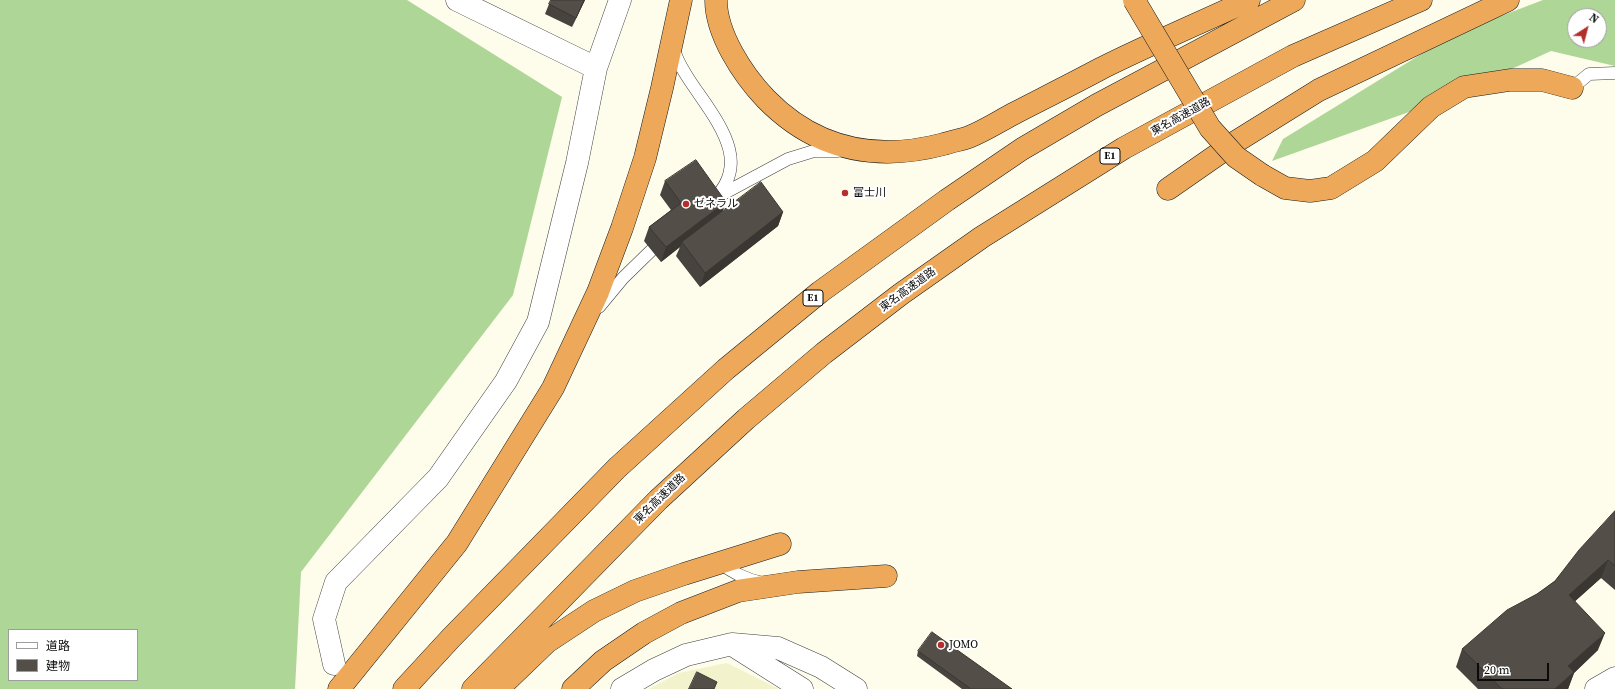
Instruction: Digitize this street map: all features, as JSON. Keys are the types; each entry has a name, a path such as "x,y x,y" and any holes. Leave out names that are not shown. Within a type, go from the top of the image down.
{"highway":[{"path":"339,689 457,543 553,388 598,292 622,228 645,158 681,0"},
{"path":"716,0 716,12 730,50 751,83 775,108 803,128 829,142 859,150 894,153 933,147 969,137 1112,63 1249,0"},
{"path":"1134,0 1210,128 1236,157 1262,175 1285,188 1310,191 1331,188 1376,161 1431,107 1464,87 1510,80 1542,80 1572,88"},
{"name":"E1","path":"404,689 451,638 617,468 726,369 820,292 947,200 1022,150 1097,105 1294,0"},
{"name":"東名高速道路","path":"472,689 664,495 746,419 800,373 901,294 988,233 1124,148 1293,56 1421,0"},
{"path":"1168,189 1236,140 1319,90 1508,0"},
{"path":"498,689 547,642 594,611 635,591 780,544"},
{"path":"573,689 603,661 644,632 681,612 738,591 798,582 886,576"}],"street":[{"path":"334,664 324,619 336,582 438,478 506,381 538,322 577,163 596,68 620,0"},
{"path":"463,2 596,68"},
{"path":"732,644 802,689"},
{"path":"622,689 654,670 686,655 732,644 778,648 821,667 856,689"},
{"path":"1596,689 1615,678"}],"lane":[{"path":"672,36 675,56 678,62 722,128 730,146 732,164 728,179 718,196"},
{"path":"1572,88 1589,74 1615,73"},
{"path":"700,210 718,196 788,159 814,151 859,150"},
{"path":"578,335 623,278 656,244 675,230"},
{"path":"719,563 736,574 753,581 774,585"}],"green space":[{"path":"0,0 407,0 562,97 513,295 301,572 295,689 0,689"},
{"path":"1543,0 1615,0 1615,66 1551,51 1448,98 1272,161 1283,139 1454,34"},
{"path":"727,663 779,689 649,689 679,673"}],"building":[{"path":"551,0 584,0 576,18 549,4"},
{"path":"696,160 726,202 666,247 649,227 681,203 665,181"},
{"path":"761,182 783,212 705,273 682,242"},
{"path":"1615,511 1615,566 1608,560 1569,595 1605,633 1568,666 1574,672 1555,689 1502,689 1462,649 1507,610 1537,594 1555,581 1579,550"},
{"path":"932,632 1012,689 971,689 918,651"},
{"path":"697,672 717,682 714,689 689,689"}],"place":[{"name":"富士川","path":"845,193"},
{"name":"ゼネラル","path":"686,204"},
{"name":"JOMO","path":"941,645"}]}
